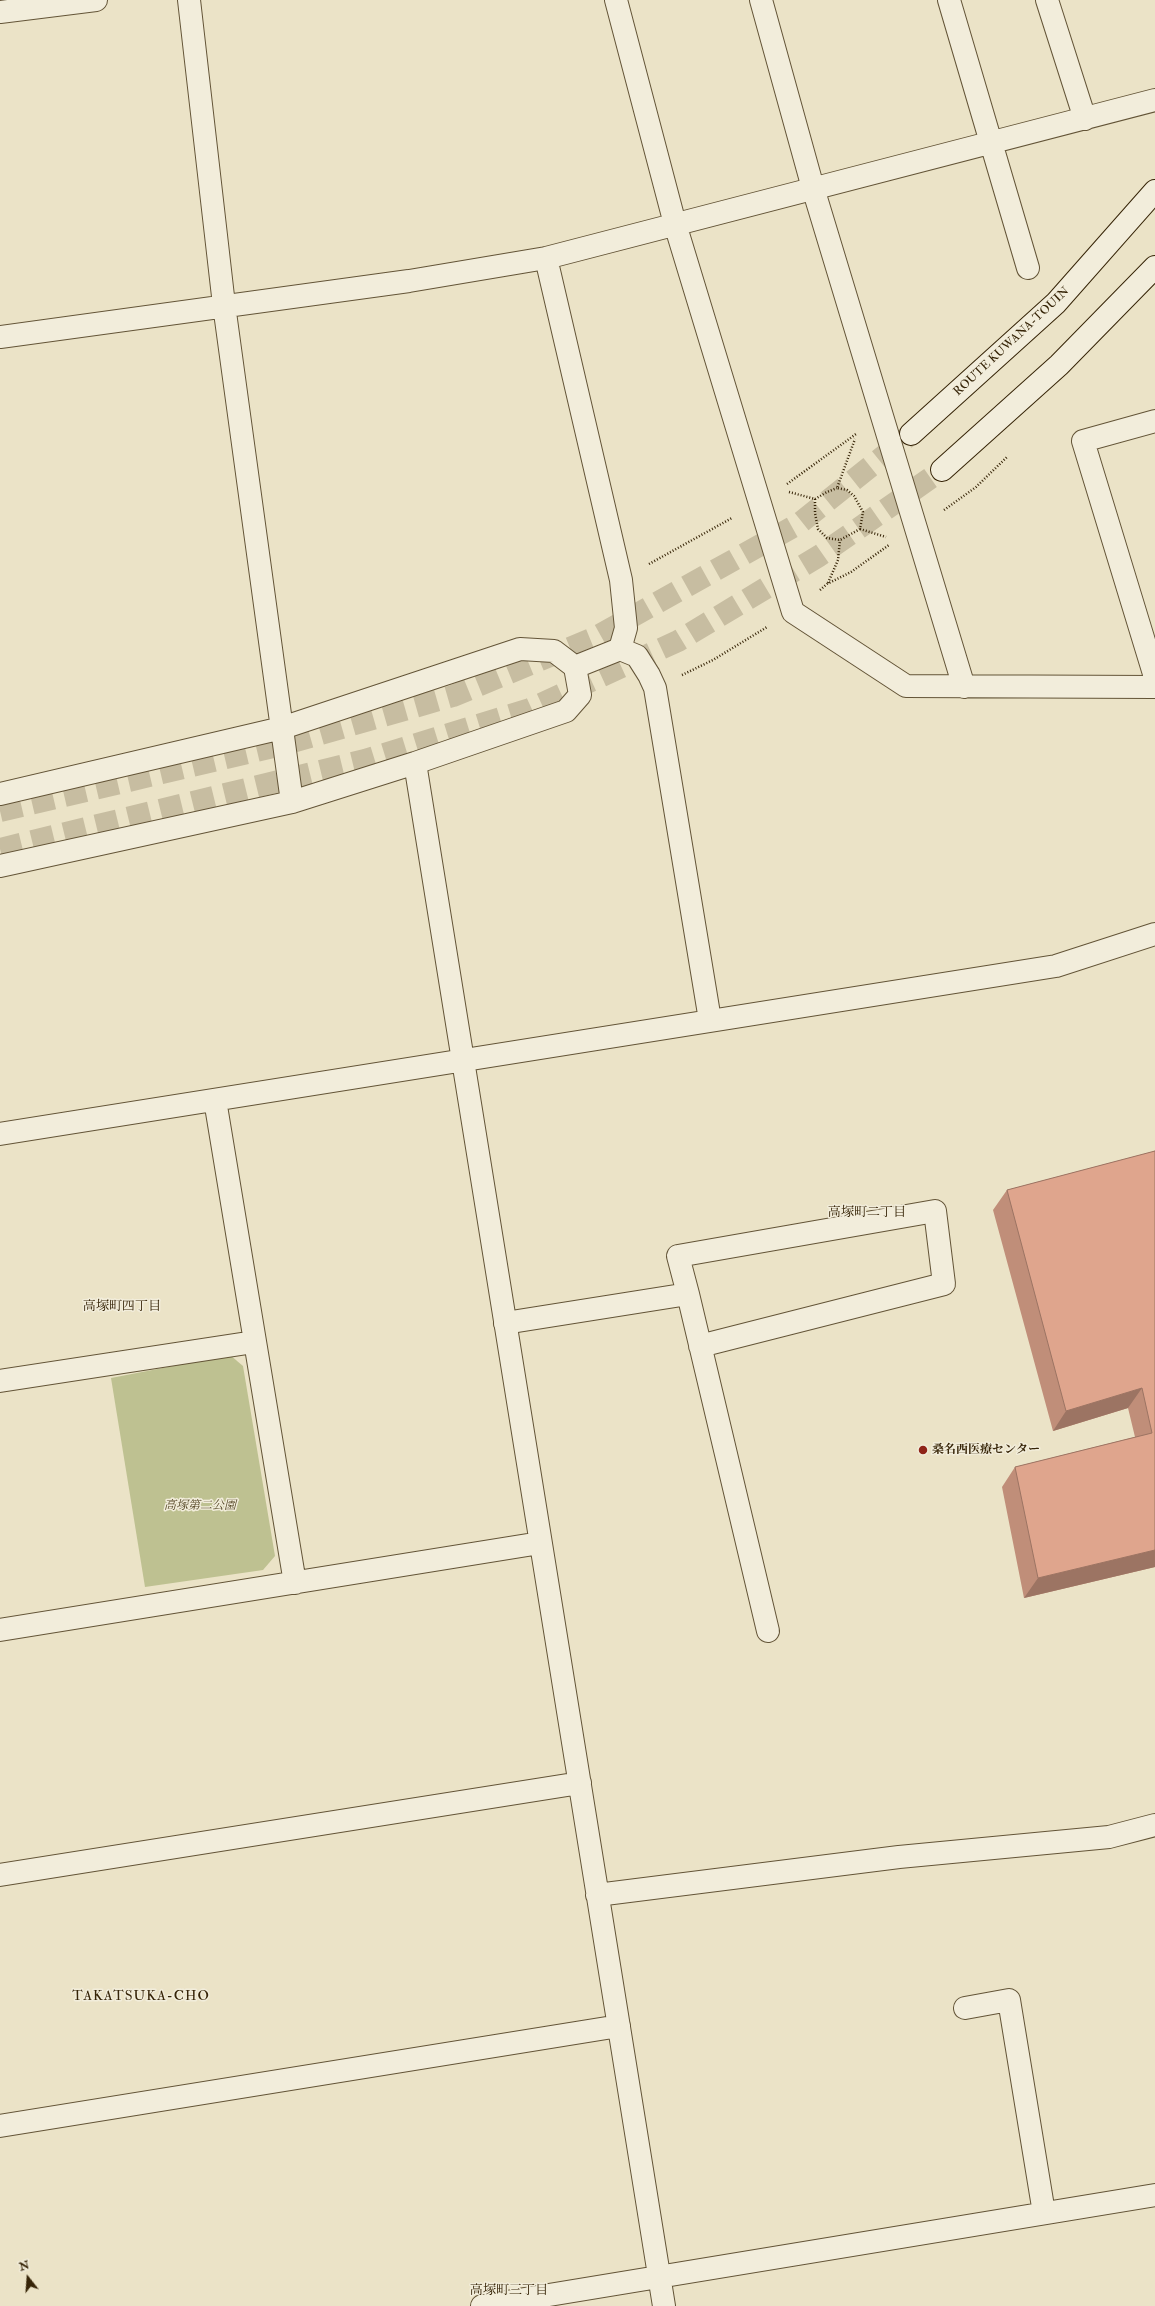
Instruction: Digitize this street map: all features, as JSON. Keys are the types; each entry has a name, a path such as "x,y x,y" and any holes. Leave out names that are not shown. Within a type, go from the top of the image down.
{"street":[{"path":"0,12 96,0"},
{"path":"188,0 224,305 292,802"},
{"path":"616,0 674,224 793,612 906,686 1155,687"},
{"path":"761,0 813,188 964,687"},
{"path":"949,0 1028,268"},
{"path":"1047,0 1084,119"},
{"path":"0,337 224,305 408,281 546,258 1155,100"},
{"name":"ROUTE KUWANA-TOUIN","path":"911,434 1056,303 1155,190"},
{"path":"546,258 620,580 626,628 620,648"},
{"path":"942,470 1059,365 1155,267"},
{"path":"1155,421 1083,441 1155,677"},
{"path":"0,794 282,728 520,648 554,651 575,667 580,695 566,711 415,763 292,802 0,866"},
{"path":"575,667 620,648 637,656 650,675 655,688 710,1020"},
{"path":"415,763 464,1059 540,1543 664,2306"},
{"path":"0,1134 1056,966 1155,934"},
{"path":"215,1100 295,1583"},
{"path":"700,1346 944,1284 935,1211 678,1256 768,1631"},
{"path":"505,1323 688,1294"},
{"path":"0,1381 254,1342"},
{"path":"0,1630 540,1543"},
{"path":"0,1875 580,1783"},
{"path":"598,1895 898,1857 1109,1837 1154,1825"},
{"path":"965,2008 1009,2000 1044,2213"},
{"path":"0,2126 619,2026"},
{"path":"482,2306 1155,2195"}],"path":[{"path":"837,488 857,433"},
{"path":"787,491 799,496 815,499 837,488 847,490 854,496 863,512 860,530 840,540 828,538 818,529 814,513 815,499"},
{"path":"828,584 838,560 840,540"}],"green space":[{"name":"高塚第二公園","path":"230,1355 243,1366 275,1556 263,1570 145,1587 111,1378"}],"building":[{"path":"1155,1151 1155,1550 1038,1578 1015,1467 1152,1433 1142,1388 1066,1411 1007,1190"}],"tunnel":[{"path":"0,811 282,745 453,696 594,638 800,523 911,434"},
{"path":"0,849 365,760 530,709 678,641 819,556 942,470"}],"place":[{"name":"桑名西医療センター","path":"923,1450"}],"district":[{"name":"高塚町二丁目","path":"867,1213"},
{"name":"高塚町四丁目","path":"122,1307"},
{"name":"TAKATSUKA-CHO","path":"141,1997"},
{"name":"高塚町三丁目","path":"509,2291"}]}
